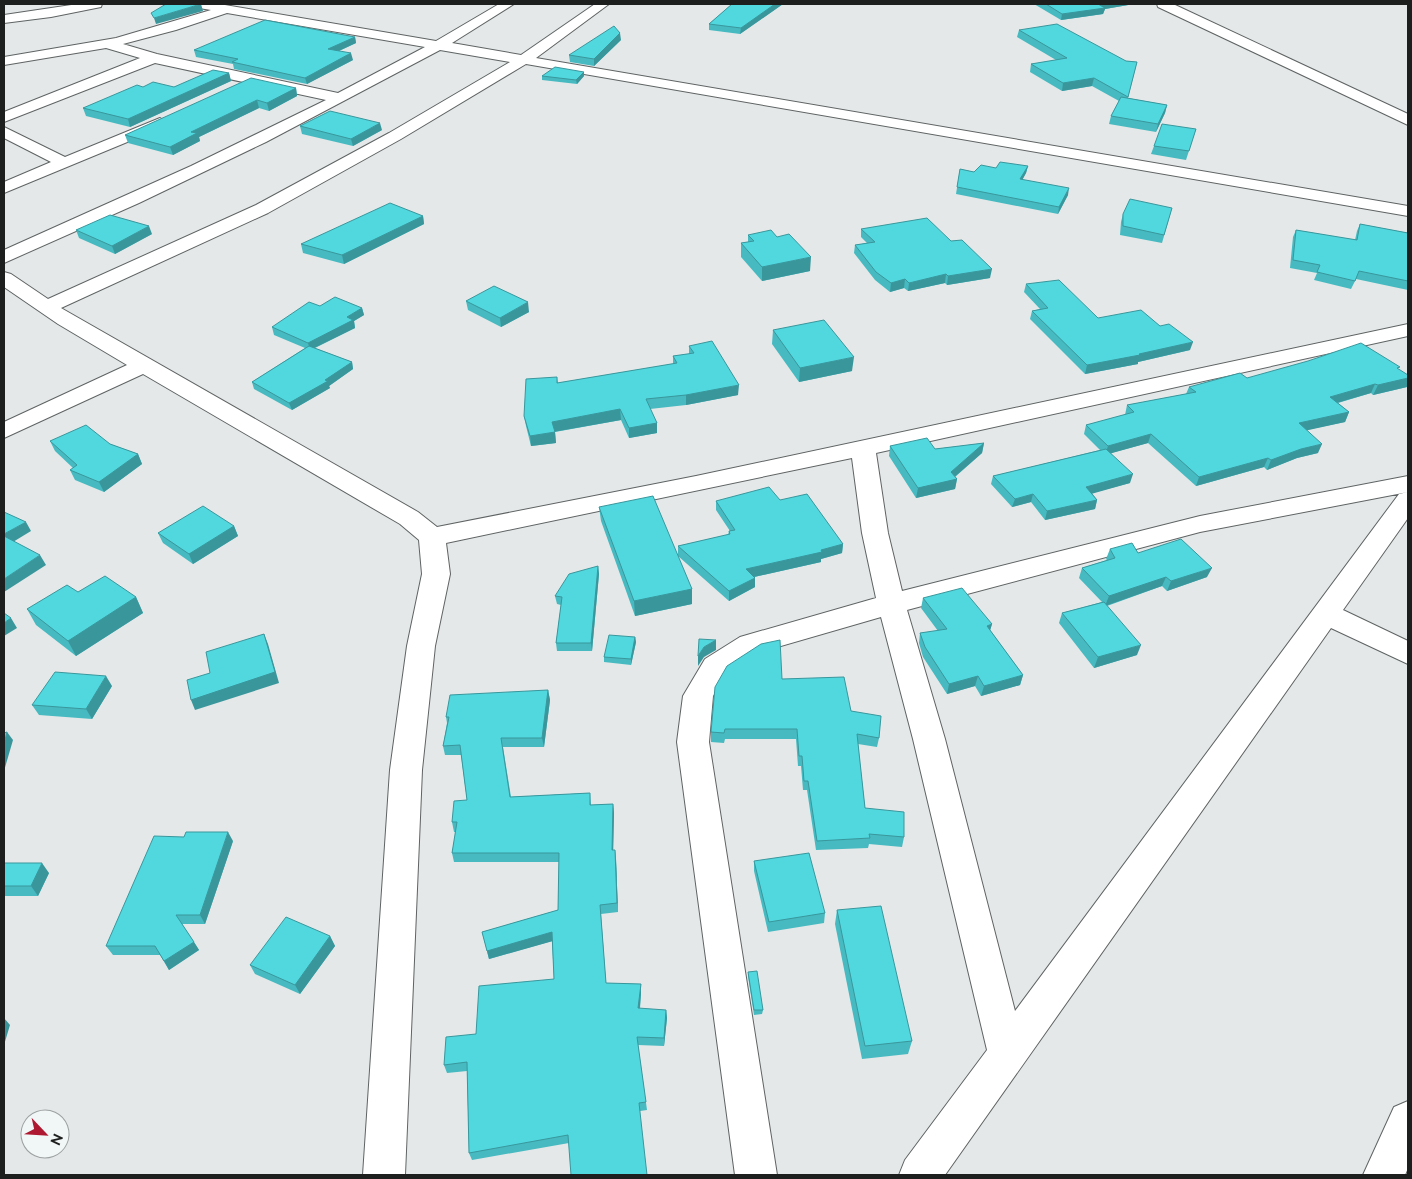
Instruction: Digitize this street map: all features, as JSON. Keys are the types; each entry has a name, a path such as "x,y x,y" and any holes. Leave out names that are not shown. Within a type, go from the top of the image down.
{"street":[{"path":"4,19 51,14 96,4"},
{"path":"198,4 232,6 439,46 1408,211"},
{"path":"4,256 188,173 339,98 439,46 508,4"},
{"path":"46,306 262,209 395,136 523,60 603,4"},
{"path":"1163,4 1408,120"},
{"path":"4,61 109,44 190,22 232,6"},
{"path":"109,44 154,58 339,98"},
{"path":"4,117 154,58"},
{"path":"225,91 249,80"},
{"path":"4,188 174,116"},
{"path":"4,132 65,163"},
{"path":"4,278 46,306 145,365 409,518 432,537 436,574 421,646 406,770 384,1175"},
{"path":"432,537 863,448 1408,330"},
{"path":"4,432 145,365"},
{"path":"863,448 875,533 891,604 929,739 1007,1054"},
{"path":"756,1175 693,742 698,696 715,667 750,644 891,604 1200,524 1408,484"},
{"path":"920,1175 1408,500"},
{"path":"1326,614 1408,654"},
{"path":"1384,1175 1408,1121"}],"building":[{"path":"166,4 201,4 154,18 151,13"},
{"path":"732,4 775,4 741,28 709,24"},
{"path":"1046,4 1098,4 1105,8 1062,14"},
{"path":"265,20 355,37 328,49 351,53 305,78 232,62 238,59 194,50"},
{"path":"1057,24 1126,61 1137,62 1128,97 1094,78 1063,83 1031,64 1067,58 1019,30"},
{"path":"614,26 620,33 594,59 569,55"},
{"path":"555,67 584,72 576,80 542,76"},
{"path":"213,70 229,73 128,119 83,108 137,85 143,87 153,82 174,87"},
{"path":"251,78 296,88 267,103 257,100 191,132 197,133 170,147 125,135"},
{"path":"1121,97 1167,105 1158,124 1111,116"},
{"path":"330,111 380,123 351,139 300,126"},
{"path":"1162,124 1196,129 1189,151 1154,146"},
{"path":"1000,162 1028,166 1020,179 1069,188 1059,207 957,187 960,169 974,172 981,165 996,168"},
{"path":"1130,199 1172,208 1164,235 1123,226 1123,214"},
{"path":"390,203 423,216 342,255 301,244"},
{"path":"110,215 149,226 112,246 76,230"},
{"path":"927,218 951,241 962,240 992,269 948,276 946,274 909,283 905,279 891,283 876,272 855,245 875,242 861,229"},
{"path":"1360,224 1408,233 1408,281 1359,271 1355,281 1317,272 1320,265 1293,260 1296,230 1357,240"},
{"path":"771,230 777,237 789,234 811,257 762,267 741,243 754,241 748,235"},
{"path":"1059,280 1098,318 1141,310 1160,326 1169,324 1193,342 1087,365 1032,311 1048,308 1026,284"},
{"path":"494,286 528,302 500,318 466,301"},
{"path":"335,297 362,308 347,317 353,320 308,343 272,327 309,302 320,306"},
{"path":"824,320 854,357 800,368 773,330"},
{"path":"712,341 739,385 686,395 646,399 657,423 629,428 620,409 552,422 555,432 530,436 524,416 526,379 557,377 557,383 677,363 673,356 694,353 689,346"},
{"path":"1361,343 1400,367 1397,368 1408,375 1408,378 1378,385 1375,384 1330,397 1349,412 1299,423 1322,444 1301,449 1271,460 1268,458 1199,477 1151,434 1108,446 1086,425 1134,412 1127,405 1196,392 1189,387 1240,373 1247,378 1308,361"},
{"path":"309,346 352,362 325,380 328,381 289,403 252,382"},
{"path":"86,425 110,444 138,454 99,482 70,470 77,465 50,441"},
{"path":"927,438 935,449 984,443 951,472 957,479 918,488 890,446"},
{"path":"1106,449 1133,474 1086,487 1097,500 1047,511 1033,494 1015,499 993,476"},
{"path":"769,487 780,500 807,494 843,544 821,550 822,552 746,569 755,578 729,591 678,546 730,534 729,531 735,530 716,501"},
{"path":"653,496 692,589 634,601 599,507"},
{"path":"203,506 234,526 189,554 158,533"},
{"path":"4,512 26,522 4,534"},
{"path":"4,536 40,555 4,579"},
{"path":"1181,539 1212,568 1171,581 1166,577 1109,596 1082,568 1115,558 1110,549 1132,543 1138,553"},
{"path":"598,566 591,643 556,643 562,597 555,596 569,574"},
{"path":"105,576 136,597 68,641 27,609 67,585 78,592"},
{"path":"962,588 992,624 987,626 1023,675 984,686 978,676 949,684 925,647 920,633 947,629 923,598"},
{"path":"1104,602 1141,645 1098,657 1062,613"},
{"path":"4,613 11,618 4,623"},
{"path":"264,634 275,672 191,700 187,680 210,673 206,652"},
{"path":"609,635 635,637 631,659 604,657"},
{"path":"699,639 716,640 704,647 698,656"},
{"path":"780,640 782,679 844,677 851,711 881,716 879,738 857,734 865,808 904,812 904,837 869,834 870,838 817,841 808,781 804,781 802,756 799,756 797,729 725,729 724,733 711,732 715,687 727,666 761,644"},
{"path":"55,672 106,676 86,709 32,705"},
{"path":"548,690 542,738 501,738 510,797 590,793 590,805 613,804 612,850 615,850 617,903 600,905 606,983 641,984 638,1008 666,1010 664,1038 637,1037 646,1102 639,1103 647,1175 571,1175 568,1135 469,1153 467,1062 444,1065 446,1037 476,1034 479,986 554,979 552,932 487,951 482,932 558,910 559,853 452,853 457,822 452,822 454,801 467,800 460,745 443,746 449,717 446,717 450,695"},
{"path":"7,732 4,744 4,733"},
{"path":"186,832 228,832 200,915 176,915 194,942 164,961 155,946 106,946 154,836 184,837"},
{"path":"809,853 825,913 769,922 754,861"},
{"path":"4,863 42,863 31,886 4,886"},
{"path":"881,906 912,1041 865,1046 837,910"},
{"path":"286,917 330,936 295,985 250,965"},
{"path":"757,971 763,1010 754,1010 748,972"}]}
